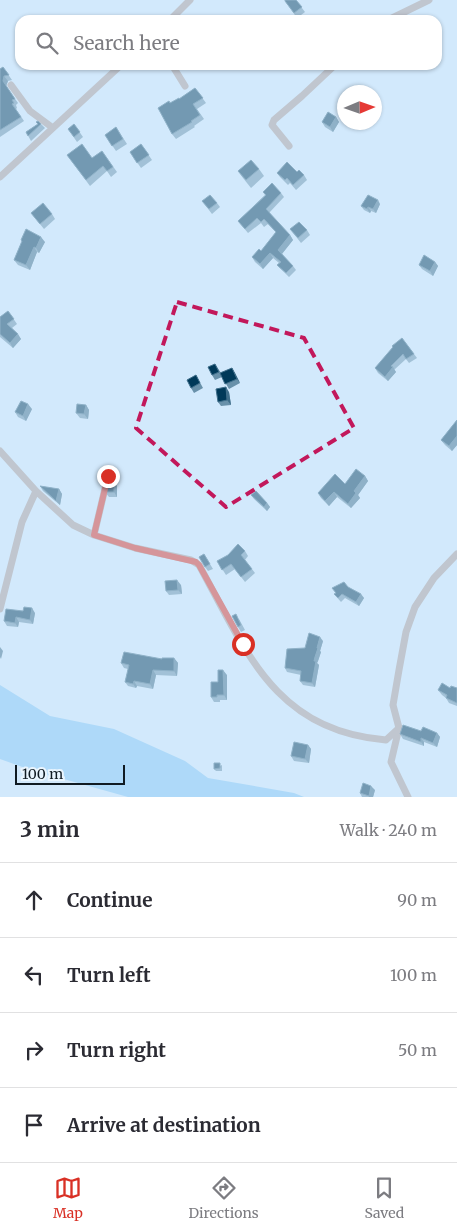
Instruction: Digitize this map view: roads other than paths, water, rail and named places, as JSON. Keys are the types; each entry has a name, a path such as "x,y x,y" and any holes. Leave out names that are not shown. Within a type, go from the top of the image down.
{"street":[{"path":"175,15 190,0"},
{"path":"398,15 429,0"},
{"path":"0,177 116,70"},
{"path":"175,70 185,86"},
{"path":"289,146 272,125 274,120 329,70"},
{"path":"11,84 30,111 53,128"},
{"path":"0,451 36,491 73,525 94,535 135,548 192,560 199,565 230,623 268,682 281,696 307,716 337,731 367,738 386,740 399,728"},
{"path":"94,535 108,476"},
{"path":"0,609 22,522 36,491"},
{"path":"408,797 391,762 399,728 392,704 406,632 415,607 425,591 434,578 457,554"}]}
